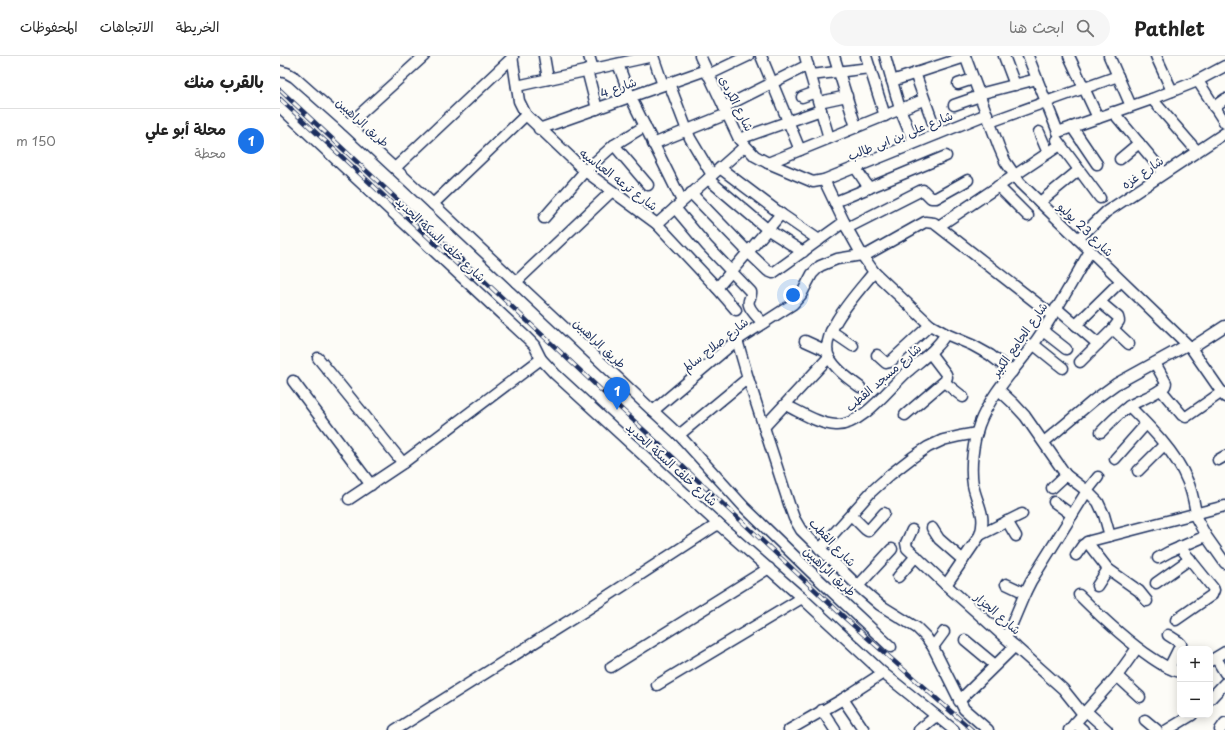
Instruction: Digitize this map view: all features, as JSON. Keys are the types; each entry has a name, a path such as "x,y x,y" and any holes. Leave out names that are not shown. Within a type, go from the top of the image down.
{"street":[{"path":"348,125 424,56"},
{"path":"544,56 548,79"},
{"path":"589,56 597,108"},
{"path":"517,86 618,64 631,58 653,56 688,130 690,138 710,177 767,229 802,252"},
{"name":"شارع الكردى","path":"700,56 725,111 742,142 755,156 813,182 824,180"},
{"name":"شارع 4","path":"539,129 630,96 707,72 748,56"},
{"path":"761,56 800,150"},
{"path":"834,56 856,127"},
{"path":"866,56 885,116"},
{"path":"885,56 900,109 914,143"},
{"path":"892,81 965,56"},
{"name":"شارع 23 يوليو","path":"965,56 1005,161 1020,183 1189,347 1223,394"},
{"path":"1004,56 1015,85"},
{"path":"1028,56 1058,132"},
{"path":"1069,56 1098,118"},
{"path":"1109,56 1130,106"},
{"path":"1156,56 1172,91"},
{"path":"395,168 512,57"},
{"name":"شارع ترعه العباسيه","path":"512,57 519,101 526,115 539,129 585,171 657,224 736,310"},
{"path":"653,144 688,130 725,111 807,60 830,138"},
{"path":"618,64 630,96 653,144 678,205 707,246 751,292 752,296 749,301 749,305 763,323"},
{"path":"1100,198 1060,145 1055,135 1058,132 1198,81 1225,66"},
{"path":"811,75 870,68"},
{"name":"طريق الراهبين","path":"280,71 294,77 348,125 654,411 745,508 891,647"},
{"path":"914,73 937,134"},
{"name":"شارع على بن ابى طالب","path":"824,180 937,134 1046,102 1118,76"},
{"path":"958,84 974,79"},
{"path":"954,104 979,95 1037,80"},
{"path":"1198,81 1225,123"},
{"path":"802,97 816,92"},
{"path":"657,224 720,168 742,142 820,106 847,96"},
{"path":"1152,99 1197,151"},
{"path":"1214,107 1225,99"},
{"path":"768,163 924,100"},
{"name":"شارع خلف السكة الحديد","path":"280,107 527,338 534,345 541,359 555,374 883,673 954,730"},
{"path":"1113,112 1164,173"},
{"path":"433,204 526,115"},
{"path":"544,218 585,171 614,145 645,126"},
{"path":"1072,127 1097,164"},
{"path":"1039,132 1048,153"},
{"name":"شارع غزه","path":"1078,239 1106,212 1225,133"},
{"path":"1120,159 1139,143"},
{"path":"614,145 648,185"},
{"path":"1060,145 937,225 1054,312 1076,325 1098,344"},
{"path":"835,202 946,156"},
{"path":"855,167 869,188"},
{"path":"720,168 781,214 819,240"},
{"path":"1040,202 1079,170"},
{"path":"824,180 862,255 874,272 930,325 946,334 978,348 990,355 1012,372"},
{"path":"691,194 748,252 768,271 773,273 819,240 846,225 920,191 923,190 931,198 936,198 968,180"},
{"path":"998,186 1028,216"},
{"path":"516,282 612,190"},
{"path":"717,288 781,214"},
{"name":"شارع صلاح سالم","path":"654,411 737,340 794,304 801,295 812,274 820,266 837,259 868,254 919,224 925,222 937,225"},
{"name":"شارع الجامع الكبير","path":"980,535 983,527 983,519 973,485 972,465 980,425 987,407 998,390 1043,331 1090,251"},
{"path":"860,387 833,363 828,354 828,342 831,331 841,313 874,272"},
{"path":"1076,325 1121,281"},
{"path":"1080,362 1118,324 1119,319 1100,302"},
{"path":"876,355 886,363 890,362 930,325"},
{"path":"1044,442 1105,391 1154,363 1189,347 1225,326"},
{"path":"1113,329 1129,344"},
{"path":"831,331 853,346"},
{"path":"1043,331 1066,349"},
{"name":"شارع مسجد القطب","path":"785,405 822,423 837,425 850,423 862,415 891,389 906,373 939,345 946,334"},
{"name":"شارع القطب","path":"737,340 794,518 801,530 858,586 880,605 917,628 926,637 933,647 959,701"},
{"path":"805,341 828,354"},
{"path":"1033,344 1063,368"},
{"path":"905,415 944,382 947,377 930,353"},
{"path":"764,427 785,405 828,354"},
{"path":"318,358 403,463"},
{"path":"350,499 403,463 541,359"},
{"path":"1101,432 1129,406 1161,390 1166,384 1154,363"},
{"path":"678,435 748,378"},
{"path":"293,381 371,484"},
{"path":"944,382 963,397"},
{"path":"998,390 1025,416 1066,475 1087,491 1098,502 1104,515 1110,536"},
{"path":"1161,390 1182,416 1186,417 1223,394"},
{"path":"1129,406 1164,445 1180,466 1187,480 1195,513 1206,536 1225,563"},
{"path":"1115,459 1146,424"},
{"path":"820,549 871,492 891,474 928,447 943,440 977,434"},
{"path":"1138,470 1164,445"},
{"path":"1052,488 1066,475"},
{"path":"1006,638 1025,593 1087,491 1098,477"},
{"path":"1054,502 1072,515"},
{"path":"1076,555 1086,542 1225,506"},
{"path":"851,515 868,531 884,513"},
{"path":"946,585 980,535 1022,514"},
{"path":"1007,521 1016,536"},
{"path":"395,730 718,524"},
{"path":"932,528 939,538 963,560"},
{"name":"شارع الجزار","path":"912,530 906,545 907,548 946,585 1063,689 1084,712 1108,730"},
{"path":"1158,558 1180,546 1206,536"},
{"path":"1086,542 1108,569 1139,591 1147,601"},
{"path":"1176,620 1213,593 1213,588 1180,546"},
{"path":"858,586 892,549"},
{"path":"898,577 916,556"},
{"path":"1156,583 1190,559"},
{"path":"611,667 769,568"},
{"path":"1097,586 1108,569"},
{"path":"1006,584 1025,593"},
{"path":"1079,594 1098,615 1120,634 1138,648 1175,671 1181,644 1168,635"},
{"path":"657,686 802,598"},
{"path":"933,647 944,632"},
{"path":"965,640 995,665"},
{"path":"988,730 964,709 959,701 1015,646"},
{"path":"1076,728 1084,712 1117,676 1138,648"},
{"path":"1225,652 1213,660 1225,673"},
{"path":"789,730 843,699 883,673"},
{"path":"1117,676 1140,697"},
{"path":"1213,696 1225,683"},
{"path":"843,699 864,730"},
{"path":"822,710 835,730"},
{"path":"919,730 936,716"},
{"path":"1167,730 1187,718"},
{"path":"1145,720 1157,730"},
{"path":"1220,730 1225,723"}],"railway":[{"path":"280,90 845,618 972,730"},
{"path":"280,99 472,278"}],"place":[{"name":"محلة أبو علي","path":"617,410"}]}
